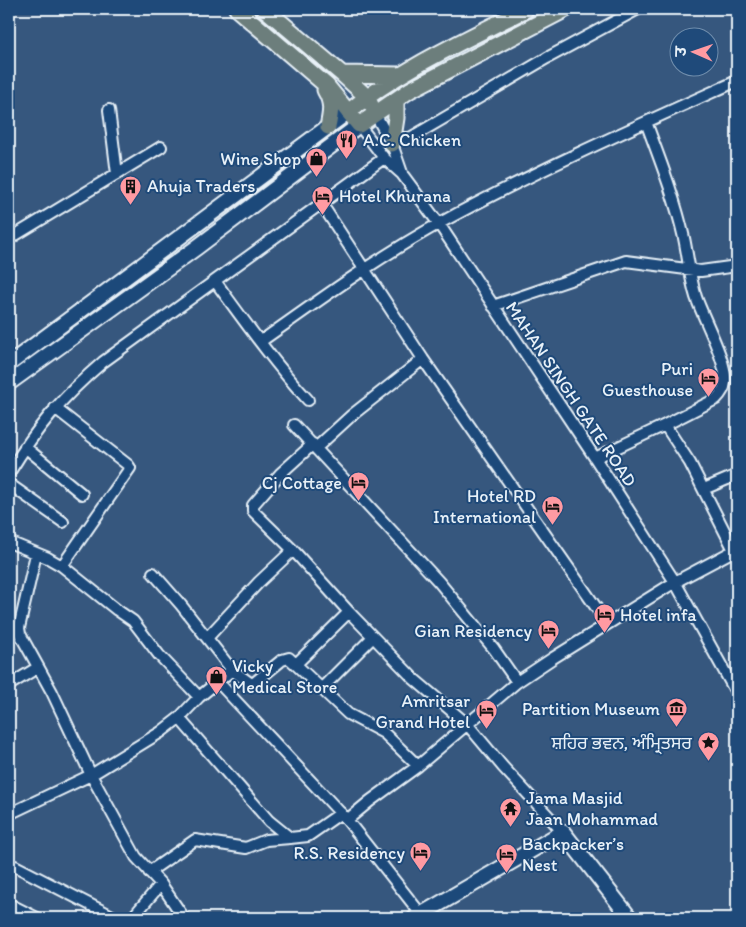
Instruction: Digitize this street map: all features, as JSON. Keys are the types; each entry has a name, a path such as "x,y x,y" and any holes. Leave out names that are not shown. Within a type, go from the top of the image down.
{"main road":[{"path":"237,9 326,86 359,125"},
{"path":"266,9 366,97 375,114"},
{"path":"9,364 366,97 402,75 526,9"},
{"path":"9,383 196,248 359,125 410,90 566,9"},
{"path":"342,74 402,75"},
{"path":"315,76 329,97 332,111 328,127"},
{"path":"393,141 396,100"},
{"path":"420,917 563,832 630,918"}],"street":[{"path":"393,141 410,138 547,58 638,9"},
{"path":"260,342 363,269 439,224 519,181 737,81"},
{"path":"109,110 118,174"},
{"path":"375,114 393,141 402,174"},
{"path":"595,458 716,399 725,383 724,370 696,296 672,192 646,122"},
{"name":"MAHAN SINGH GATE ROAD","path":"359,125 384,158 402,174 439,224 595,458 675,582 737,694"},
{"path":"9,239 161,147"},
{"path":"9,473 25,447 70,390 103,362 384,158"},
{"path":"321,203 423,359 606,623"},
{"path":"493,306 626,261 706,271 737,266"},
{"path":"216,281 260,342 308,400"},
{"path":"423,359 280,474 252,506 255,513 293,550 349,612 414,679 467,724 503,767 563,832"},
{"path":"55,408 130,468 62,566"},
{"path":"294,425 439,582 494,649 517,682"},
{"path":"149,872 195,840 246,848 266,840 308,836 344,817 370,801 418,766 517,682 606,623 675,582 735,550 690,463 665,425"},
{"path":"25,447 82,494"},
{"path":"704,489 737,475"},
{"path":"9,484 63,522"},
{"path":"9,542 62,566 137,624 159,655 199,697"},
{"path":"206,638 293,550"},
{"path":"36,554 19,631 37,668 56,700 91,775 136,857 161,884 184,918"},
{"path":"153,573 181,605 232,670 250,683 254,683 284,658 289,658 348,714 384,733 418,766"},
{"path":"296,664 349,612"},
{"path":"322,688 373,637"},
{"path":"9,685 37,668"},
{"path":"9,814 91,775 161,732 232,670"},
{"path":"218,682 344,817 420,917"},
{"path":"179,718 269,821 290,838"},
{"path":"14,866 116,918"},
{"path":"132,918 161,884"},
{"path":"9,904 37,918"}],"place":[{"name":"A.C. Chicken","path":"347,159"},
{"name":"Wine Shop","path":"317,178"},
{"name":"Ahuja Traders","path":"131,205"},
{"name":"Hotel Khurana","path":"323,215"},
{"name":"Puri Guesthouse","path":"709,398"},
{"name":"Cj Cottage","path":"358,502"},
{"name":"Hotel RD International","path":"552,525"},
{"name":"Hotel infa","path":"604,634"},
{"name":"Gian Residency","path":"548,650"},
{"name":"Vicky Medical Store","path":"216,695"},
{"name":"Partition Museum","path":"676,728"},
{"name":"Amritsar Grand Hotel","path":"486,730"},
{"name":"ਸ਼ਹਿਰ ਭਵਨ, ਅੰਮ੍ਰਿਤਸਰ","path":"708,762"},
{"name":"Jama Masjid Jaan Mohammad","path":"510,827"},
{"name":"R.S. Residency","path":"421,872"},
{"name":"Backpacker’s Nest","path":"506,873"}]}
